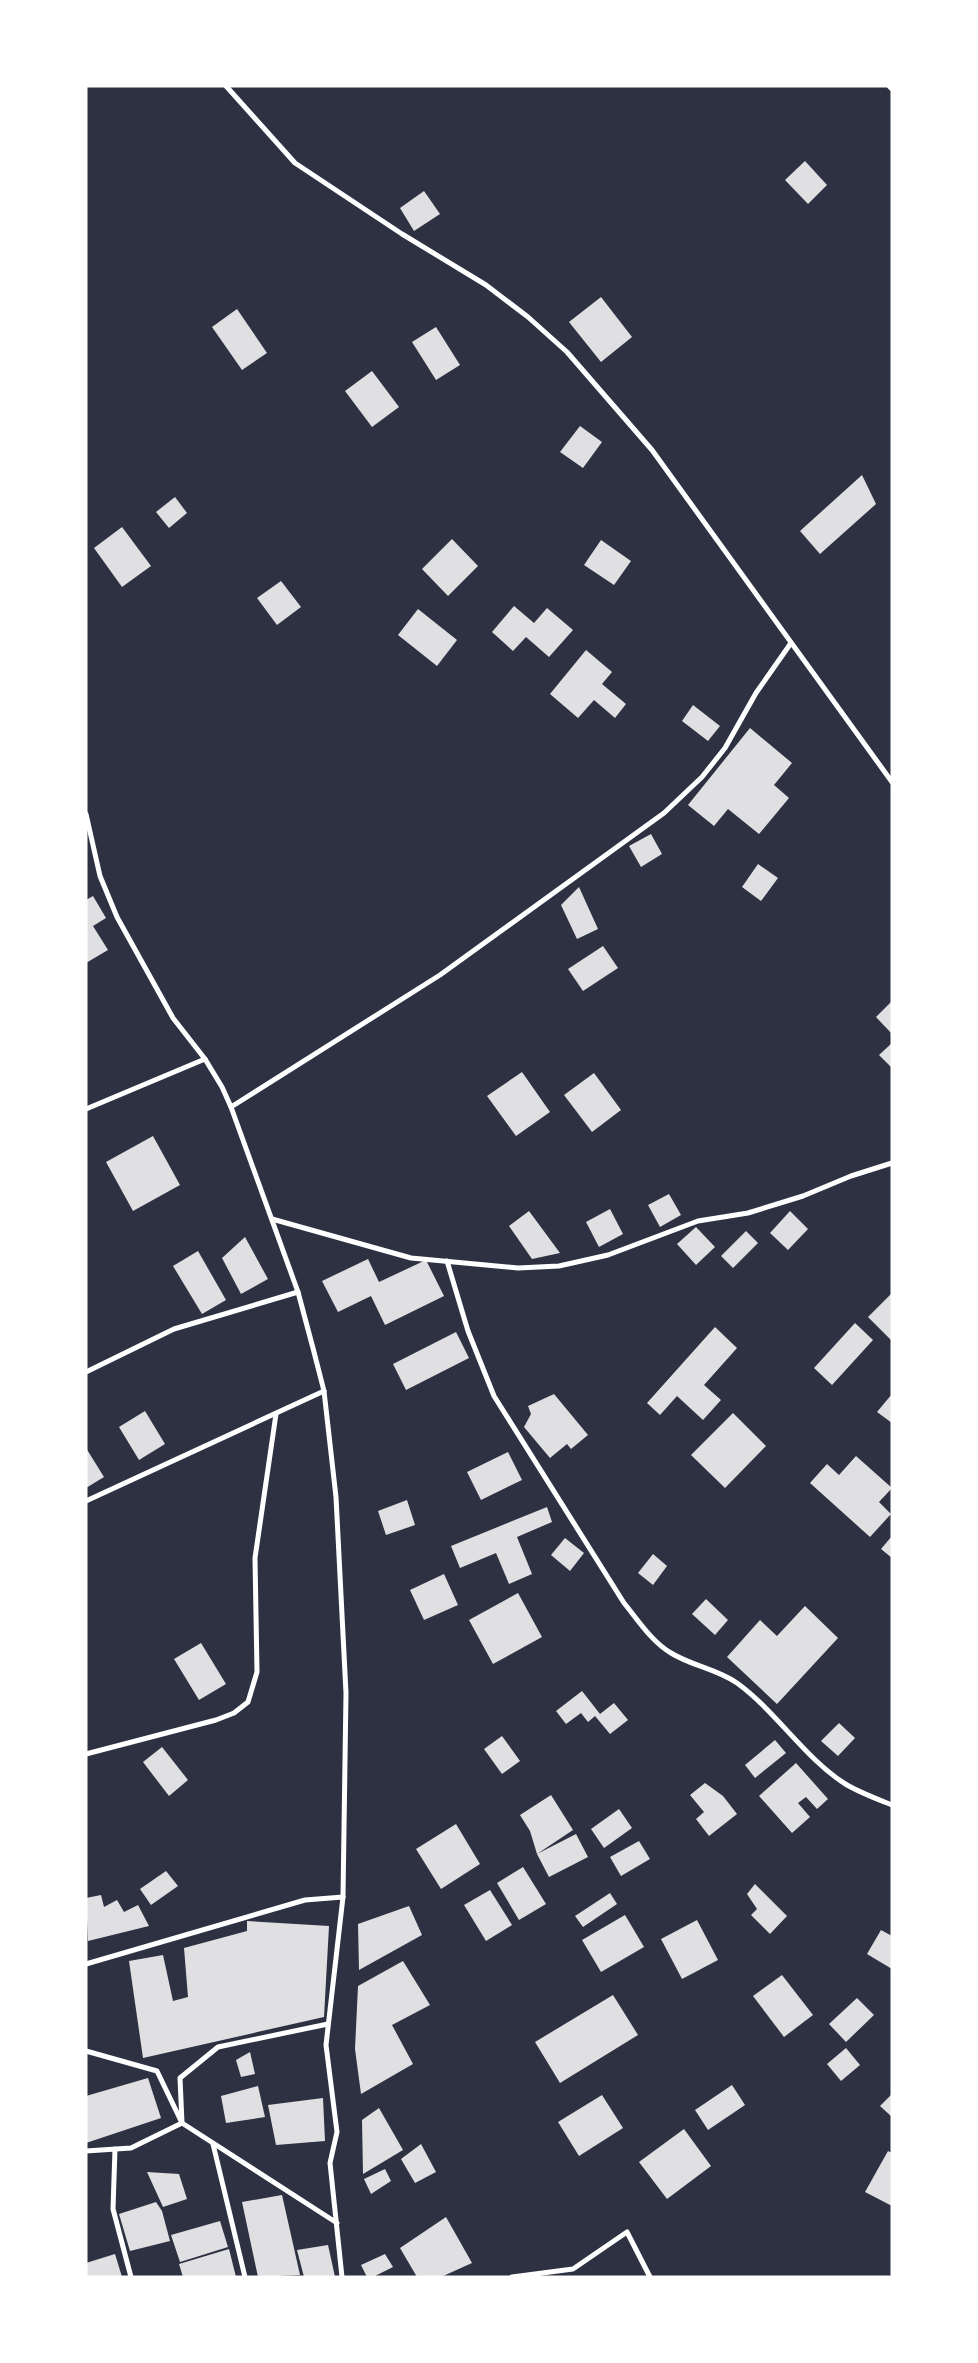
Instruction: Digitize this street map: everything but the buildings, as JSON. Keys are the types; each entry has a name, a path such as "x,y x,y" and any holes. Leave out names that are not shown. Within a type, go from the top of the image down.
{"street":[{"path":"226,86 295,163 402,234 486,284 528,317 567,352 652,450 892,782"},
{"path":"889,86 892,89"},
{"path":"231,1108 440,975 664,813 702,777 725,748 756,693 792,643"},
{"path":"86,814 100,876 117,916 173,1018 205,1059 222,1087 231,1108 298,1292 324,1392 336,1498 346,1693 343,1897 326,2045 337,2132 330,2163 342,2277"},
{"path":"86,1109 205,1059"},
{"path":"272,1219 411,1258 518,1268 559,1266 608,1255 698,1221 748,1213 803,1196 851,1176 892,1164"},
{"path":"447,1261 468,1331 494,1396 624,1603 647,1631 671,1653 736,1682 813,1757 846,1784 892,1805"},
{"path":"86,1372 174,1329 298,1292"},
{"path":"86,1501 324,1392"},
{"path":"86,1754 216,1720 234,1713 248,1702 257,1672 254,1558 276,1414"},
{"path":"86,1964 296,1902 343,1897"},
{"path":"182,2123 180,2078 218,2048 328,2024"},
{"path":"86,2052 157,2071 182,2123 337,2223"},
{"path":"86,2151 131,2148 182,2123"},
{"path":"213,2143 245,2277"},
{"path":"115,2149 113,2209 131,2277"},
{"path":"512,2277 573,2270 627,2232 650,2277"}]}
